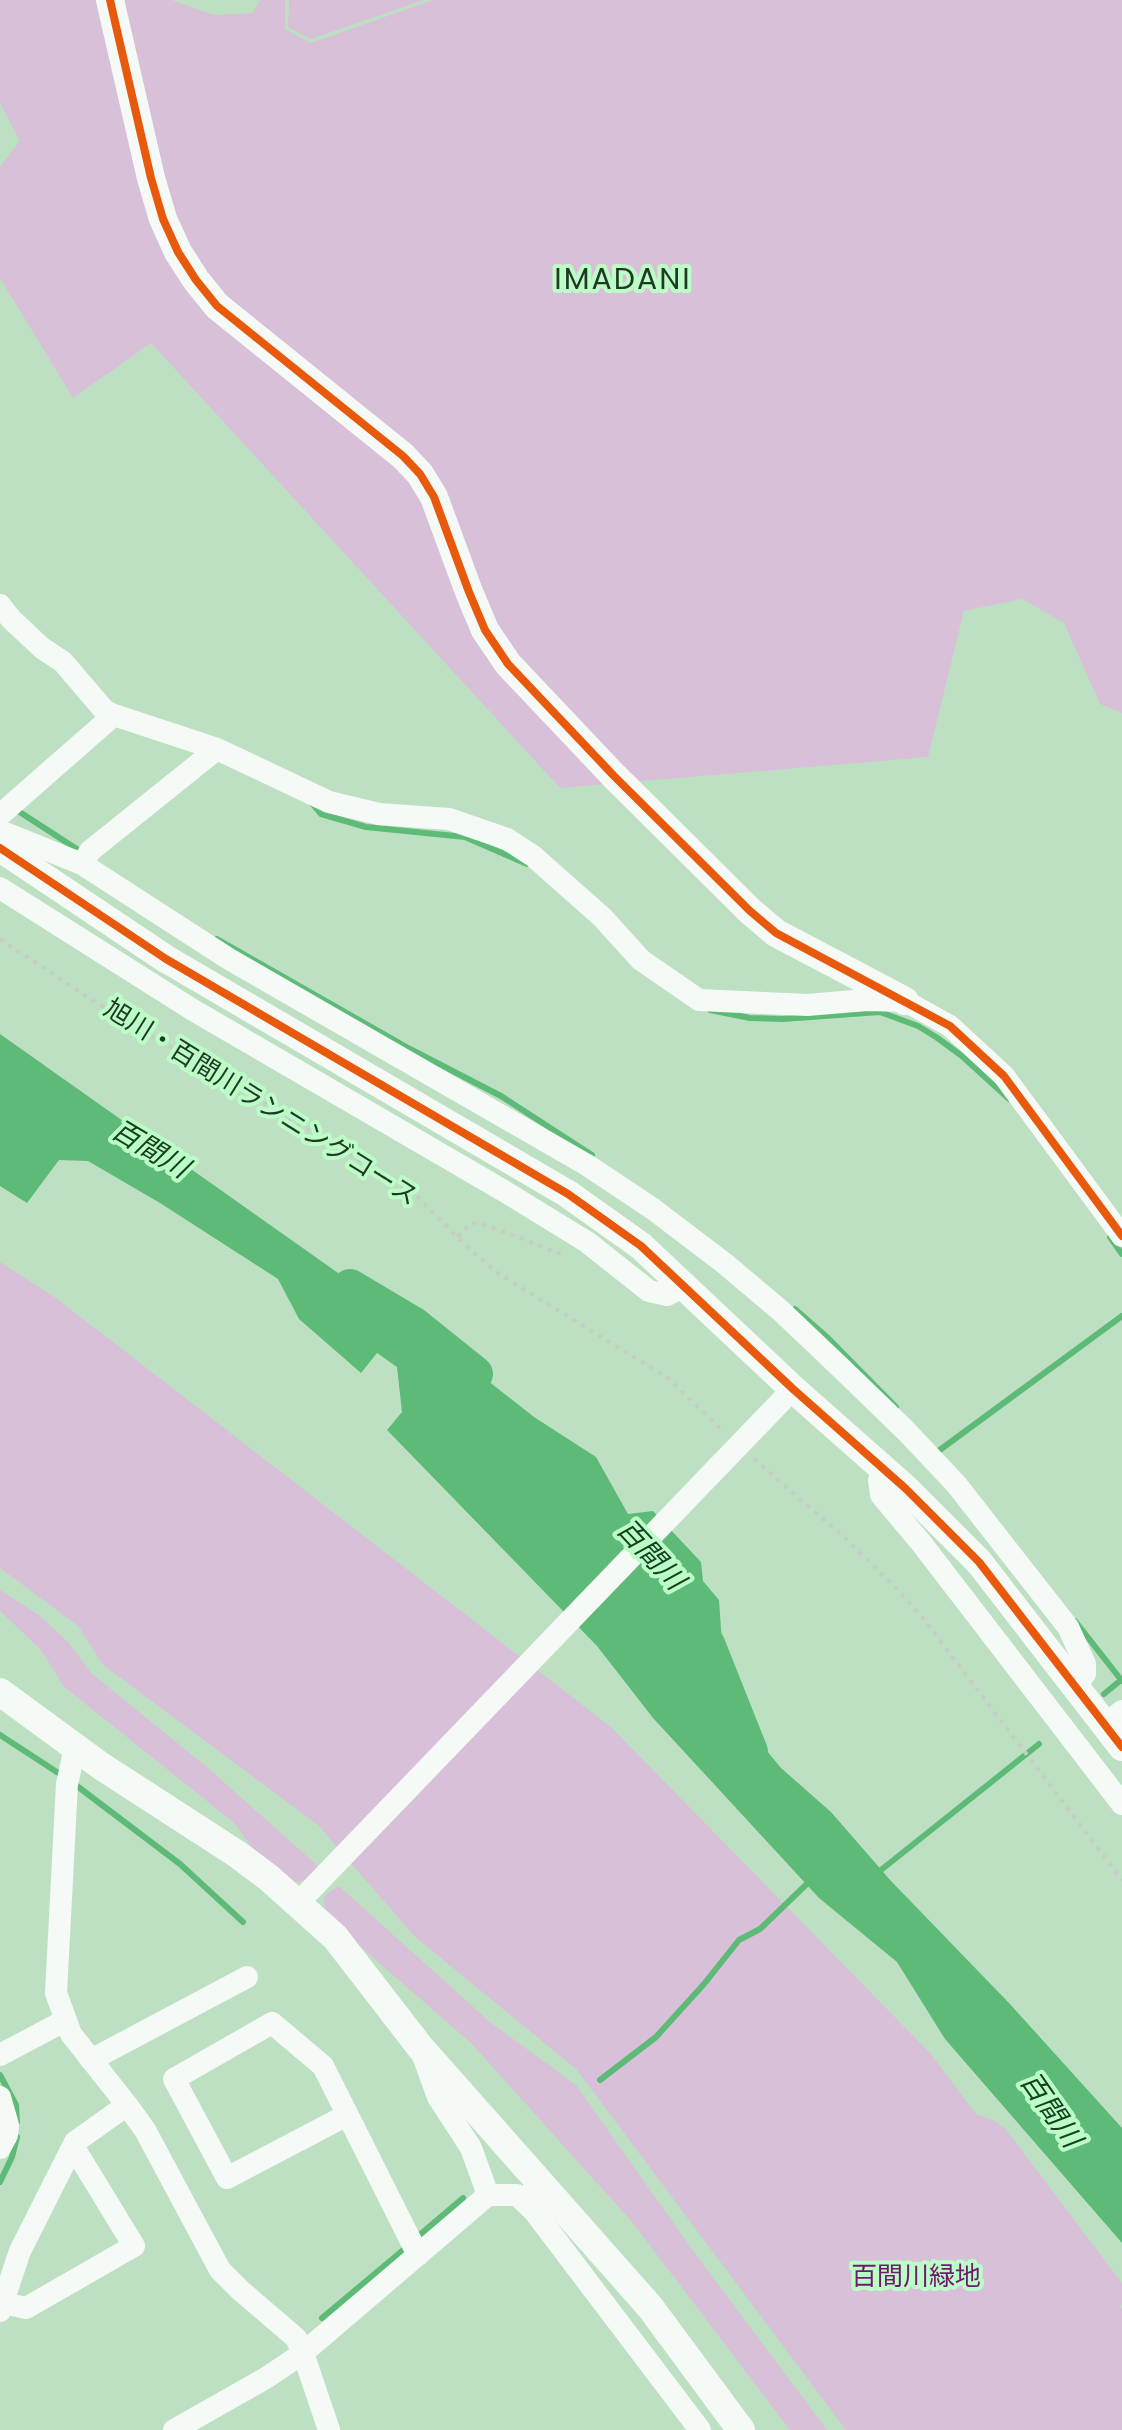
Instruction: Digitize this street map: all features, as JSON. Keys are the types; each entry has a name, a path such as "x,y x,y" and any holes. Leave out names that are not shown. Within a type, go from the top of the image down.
{"street":[{"path":"110,0 151,178 178,252 217,306 403,456 420,474 434,497 485,630 508,664 614,776 776,933 950,1026 1004,1076 1122,1236"},
{"path":"0,605 42,648 63,662 104,710 114,715 217,749 329,802 379,814 449,819 507,839 533,856 602,917 641,960 699,1000 807,1005 867,1000 905,1001"},
{"path":"114,715 6,814 85,858 229,959 587,1165 653,1209 724,1263 832,1359 956,1484 1068,1627 1085,1664 1085,1674 1074,1685"},
{"path":"85,858 217,749"},
{"path":"0,848 166,959 568,1194 641,1246 684,1286 785,1397 883,1468 979,1562 1074,1685 1117,1725"},
{"path":"0,888 193,1010 587,1242 649,1291 667,1295 684,1286"},
{"path":"303,1898 785,1397"},
{"path":"883,1468 879,1480 881,1495 1122,1804"},
{"path":"3,1699 70,1769 237,1854 303,1898 420,2047 650,2307 741,2430"},
{"path":"70,1769 56,1993 71,2034 145,2130 220,2270 296,2338 329,2430"},
{"path":"91,2060 247,1977"},
{"path":"0,2055 66,2020"},
{"path":"347,2115 227,2178 174,2079 272,2023 323,2066 414,2246"},
{"path":"420,2047 438,2097 471,2148 488,2195"},
{"path":"0,2097 8,2125 0,2148"},
{"path":"73,2146 134,2246 26,2308 1,2307 20,2251 75,2142 127,2105"},
{"path":"534,2178 534,2211"},
{"path":"174,2430 266,2378 303,2353 414,2246 488,2195 517,2195 534,2211 700,2430"}],"path":[{"path":"458,1237 474,1223 568,1256"},
{"path":"751,1456 845,1538 926,1622 1122,1880"}],"green space":[{"path":"0,0 172,0 214,15 253,13 260,0 285,0 285,29 311,43 433,0 1122,0 1122,713 1100,704 1064,623 1022,599 964,611 928,757 560,788 151,343 73,398 0,278 0,167 20,141 0,103"},
{"path":"289,0 424,0 311,39 288,27"},
{"name":"百間川緑地","path":"0,1262 56,1298 611,1727 930,2053 976,2114 1005,2128 1122,2283 1122,2430 846,2430 576,2069 414,1936 318,1825 103,1665 78,1626 0,1568"},
{"path":"0,1590 39,1615 69,1643 91,1673 207,1767 319,1867 307,1880 289,1883 263,1862 234,1823 64,1687 41,1650 0,1611"},
{"path":"339,1886 490,2022 576,2085 694,2252 827,2430 790,2430 632,2222 471,2043 325,1916 324,1896"}],"water":[{"path":"0,1034 464,1362 534,1417 596,1457 628,1514 653,1511 701,1562 703,1581 719,1600 726,1701 781,1768 831,1812 891,1881 1009,2003 1122,2128 1122,2243 945,2039 897,1962 819,1898 653,1718 597,1646 387,1430 402,1412 397,1367 377,1353 361,1373 299,1319 278,1279 88,1161 59,1160 27,1203 0,1186"}],"waterway":[{"path":"312,803 321,814 366,827 465,837 527,864"},
{"path":"15,809 83,853"},
{"path":"217,939 410,1049 501,1096 592,1155"},
{"path":"710,1010 750,1018 783,1019 880,1012 918,1026 936,1037 1009,1099"},
{"path":"1110,1237 1122,1254"},
{"name":"百間川","path":"350,1287 414,1325 475,1374"},
{"path":"795,1309 896,1407"},
{"path":"937,1452 1122,1316"},
{"path":"1075,1621 1122,1681"},
{"name":"百間川","path":"707,1644 750,1752"},
{"path":"1104,1694 1121,1680"},
{"path":"0,1735 63,1776"},
{"path":"876,1874 1039,1744"},
{"path":"73,1783 180,1864 243,1922"},
{"path":"600,2080 656,2037 739,1940 760,1929 811,1880"},
{"path":"0,2075 16,2105 17,2122"},
{"path":"0,2182 17,2137"},
{"path":"416,2238 463,2198"},
{"path":"322,2318 408,2246"}],"cycle path":[{"path":"110,0 151,178 163,219 178,252 217,306 403,456 420,474 434,497 485,630 508,664 614,776 776,933 950,1026 1004,1076 1122,1236"},
{"path":"0,848 166,959 568,1194 641,1246 793,1389 905,1488 979,1562 1122,1747"}],"district":[{"name":"IMADANI","path":"623,281"}]}
